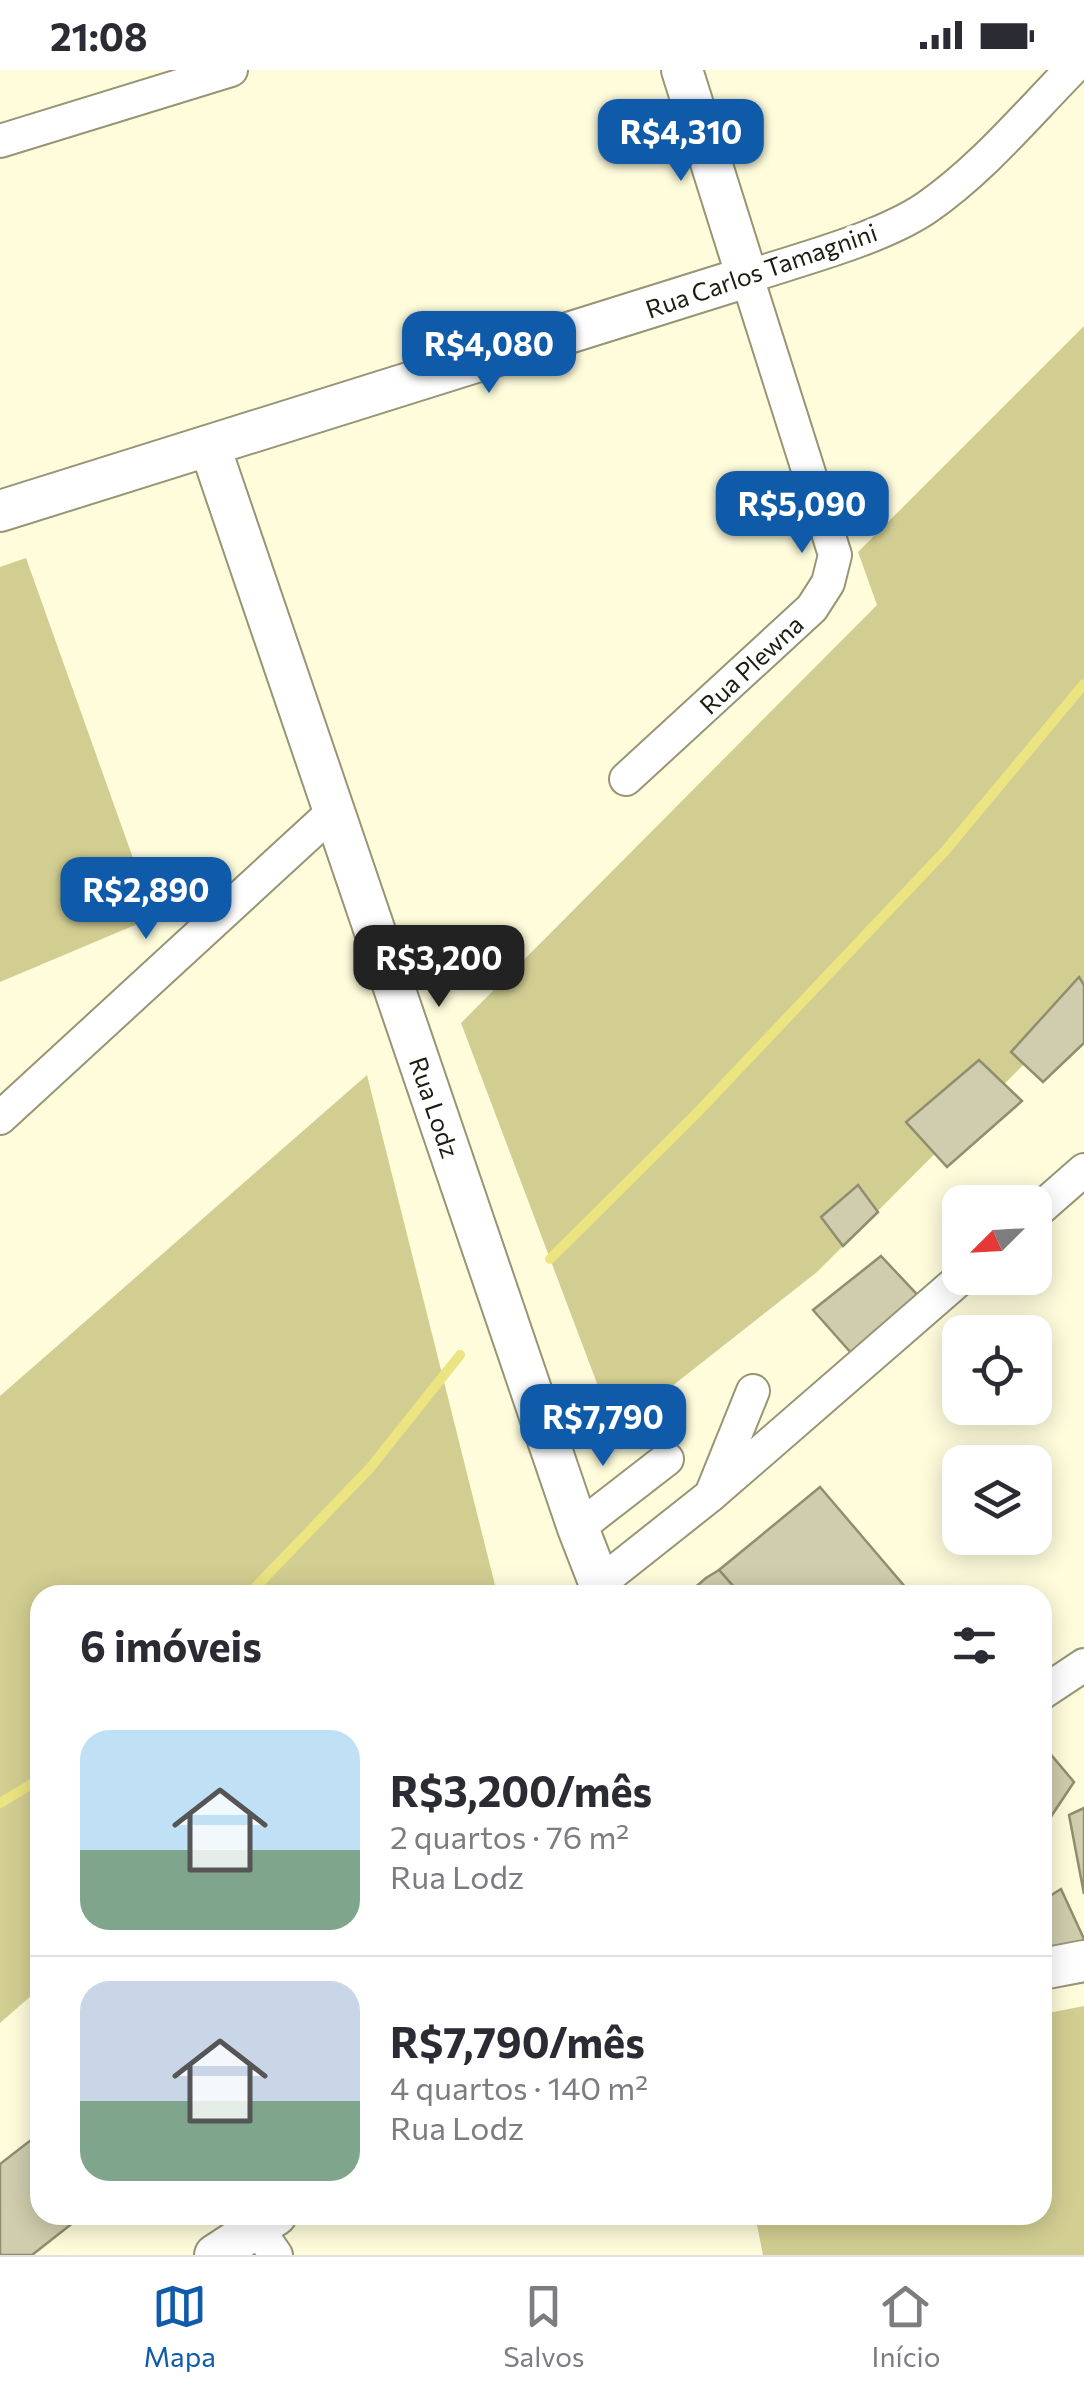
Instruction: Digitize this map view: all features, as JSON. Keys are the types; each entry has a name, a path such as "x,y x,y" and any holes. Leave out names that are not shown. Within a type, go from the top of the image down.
{"street":[{"path":"0,141 231,70"},
{"name":"Rua Plewna","path":"626,779 812,608 828,583 835,556 682,70"},
{"name":"Rua Carlos Tamagnini","path":"0,512 746,277 884,229 924,210 965,178 1071,70"},
{"name":"Rua Lodz","path":"210,447 600,1585"},
{"path":"0,1118 334,811"},
{"path":"1052,1198 1084,1170"},
{"path":"607,1585 942,1294"},
{"path":"711,1495 753,1390"},
{"path":"578,1528 667,1459"},
{"path":"1052,1686 1084,1664"},
{"path":"1052,1967 1084,1961"},
{"path":"215,2255 270,2233"}],"shaded area":[{"path":"1084,326 1084,1004 817,1272 615,1431 461,1023 877,605 858,552"},
{"path":"26,558 154,917 0,982 0,567"},
{"path":"367,1075 495,1585 30,1585 30,1997 0,2023 0,1396"},
{"path":"1084,2006 1084,2255 763,2255 757,2225 1052,2225 1052,2012"}],"building":[{"path":"1079,977 1084,985 1084,1043 1043,1082 1011,1052"},
{"path":"979,1060 1022,1101 947,1167 906,1122"},
{"path":"858,1185 878,1212 843,1246 821,1217"},
{"path":"881,1256 926,1304 860,1363 813,1310"},
{"path":"820,1487 903,1585 732,1585 719,1570"},
{"path":"719,1570 732,1585 698,1585"},
{"path":"1052,1756 1074,1782 1052,1815"},
{"path":"1084,1808 1084,1894 1069,1815"},
{"path":"1061,1889 1084,1939 1084,1949 1052,1951 1052,1895"},
{"path":"30,2141 30,2225 70,2225 32,2255 0,2255 0,2164"}],"waterway":[{"path":"550,1259 695,1115 945,851 1084,684"},
{"path":"258,1585 370,1468 460,1355"},
{"path":"0,1803 30,1785"}]}
